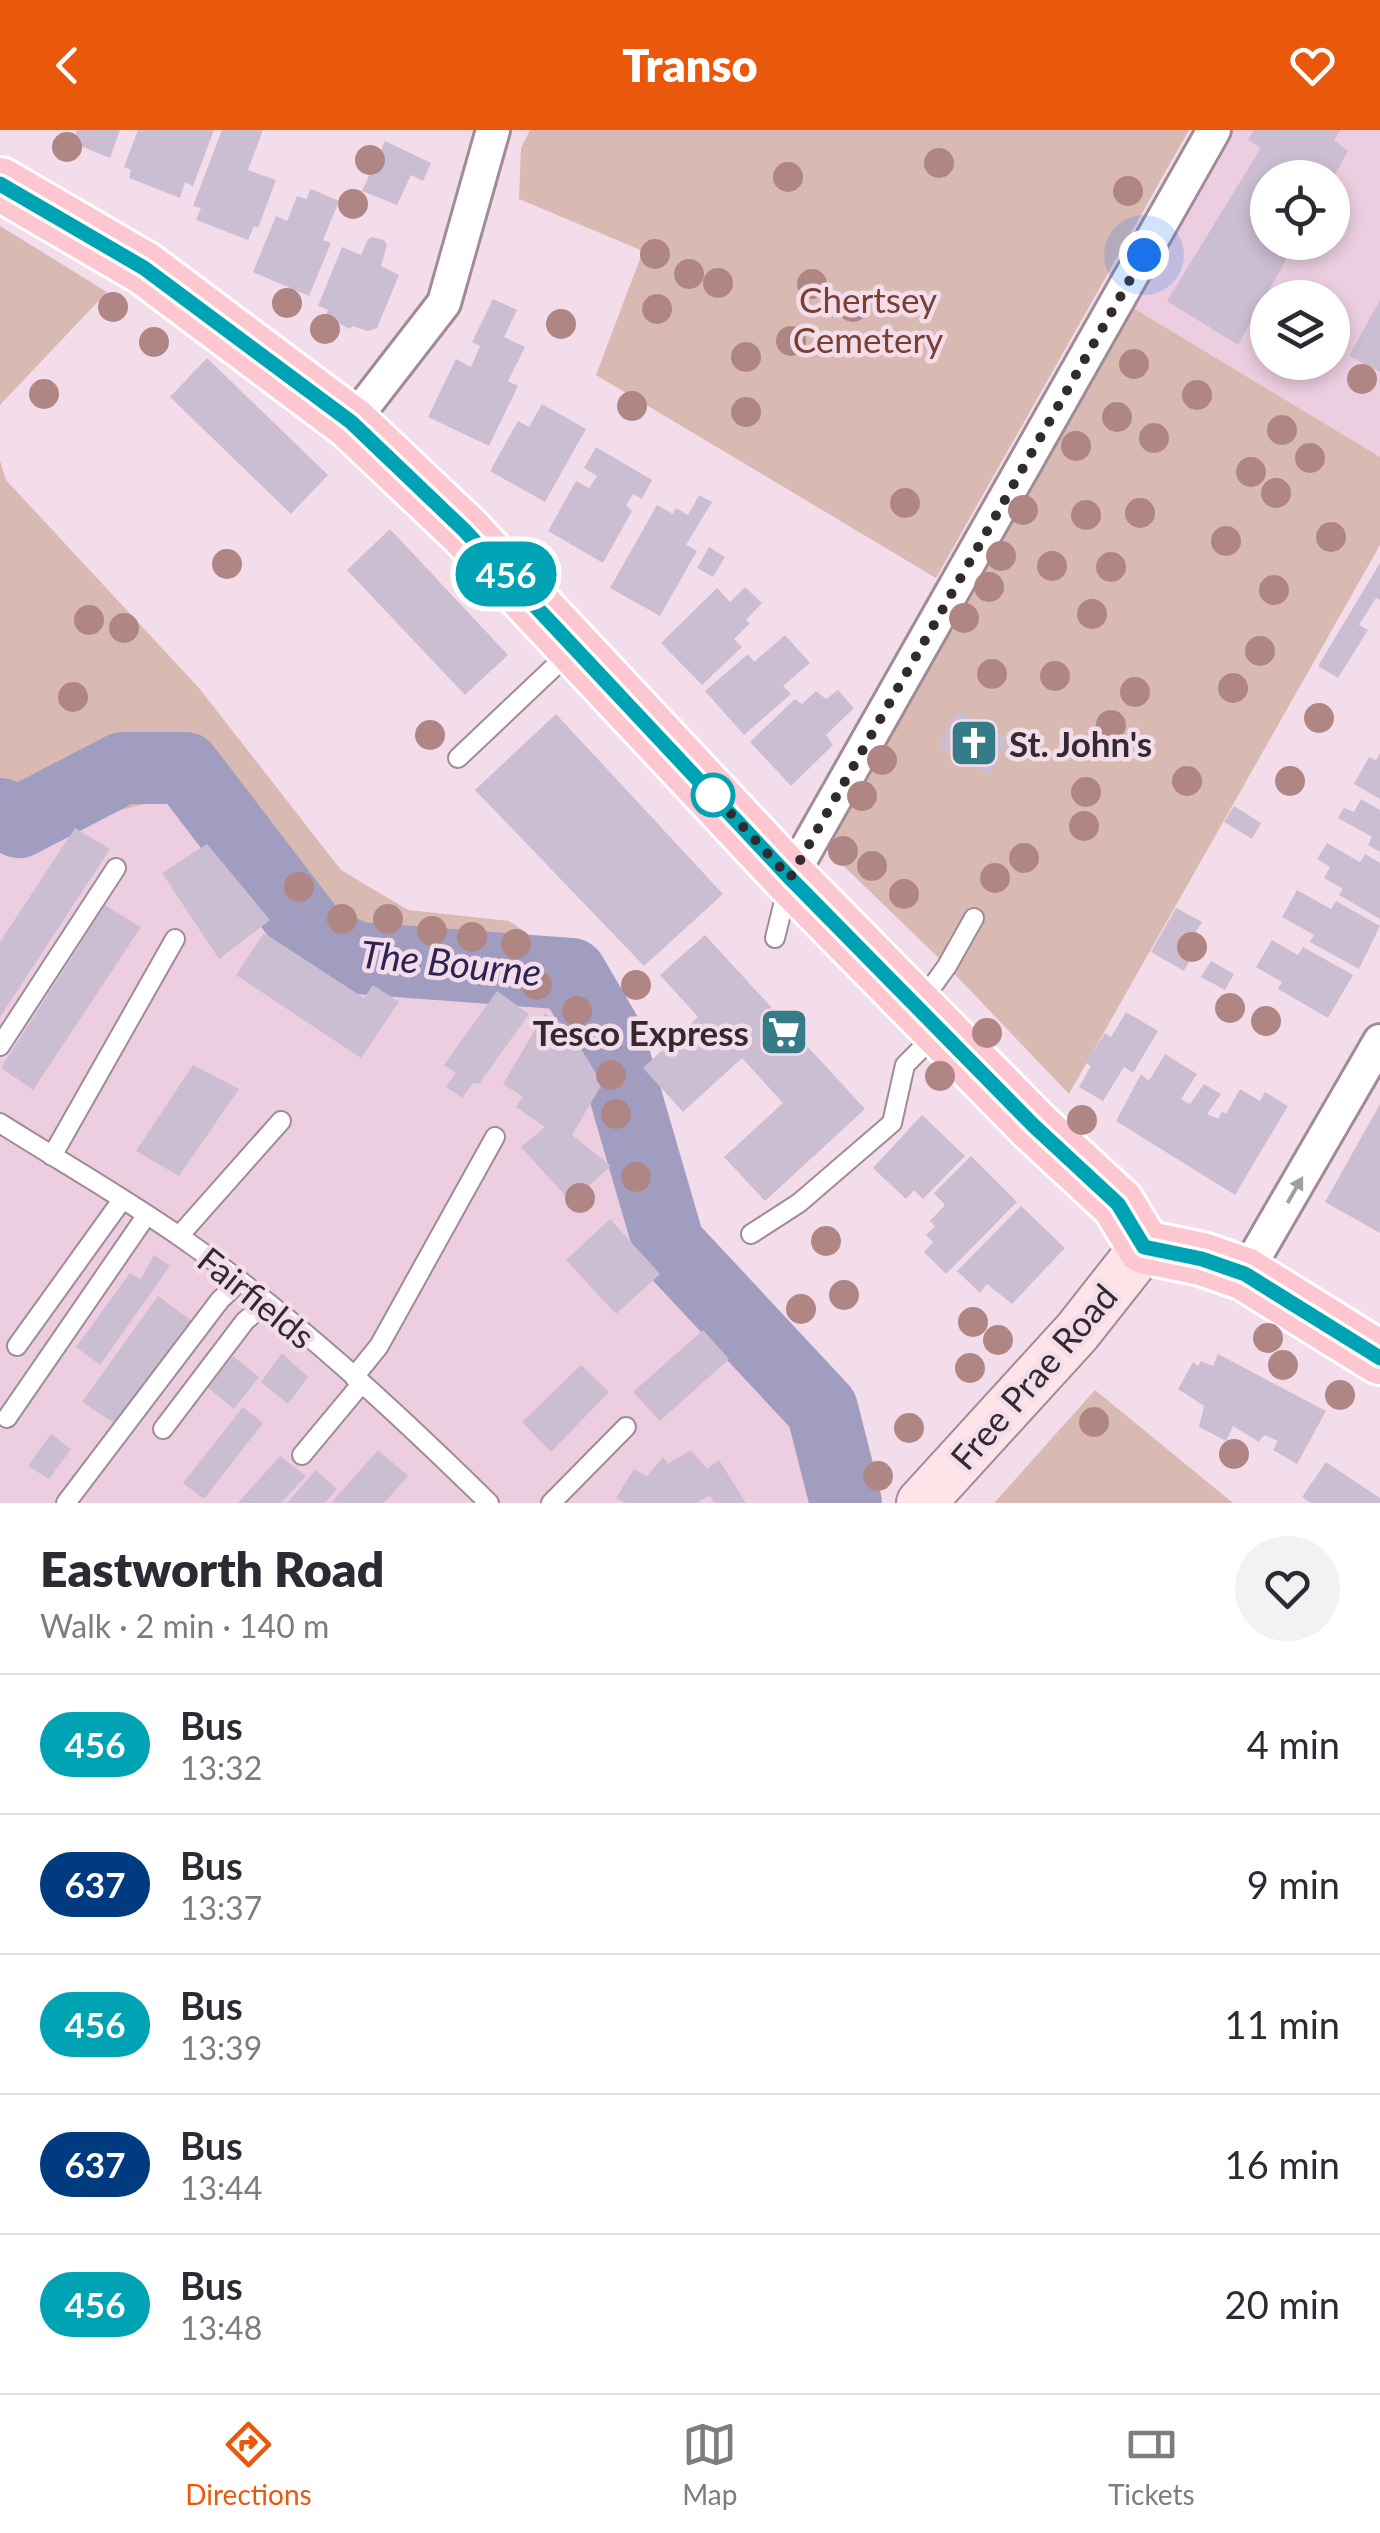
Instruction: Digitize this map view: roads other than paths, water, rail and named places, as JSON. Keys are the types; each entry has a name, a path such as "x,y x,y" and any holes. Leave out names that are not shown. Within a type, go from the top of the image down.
{"main road":[{"path":"0,184 144,268 351,422 464,530 576,647 790,878 922,1033 1034,1126 1118,1204 1144,1247 1202,1259 1245,1274 1380,1358"}],"street":[{"path":"351,422 444,303 493,130"},
{"path":"790,878 1214,130"},
{"path":"1245,1274 1380,1041"},
{"name":"Free Prae Road","path":"921,1503 1077,1332 1144,1247"}],"lane":[{"path":"458,758 576,647"},
{"path":"0,1046 116,868"},
{"path":"775,938 790,878"},
{"path":"751,1234 799,1203 892,1124 947,966 974,918"},
{"path":"52,1156 175,939"},
{"path":"179,1236 280,1121"},
{"name":"Fairfields","path":"0,1123 179,1236 240,1281 358,1380 486,1502"},
{"path":"302,1455 358,1380 495,1137"},
{"path":"17,1346 122,1200"},
{"path":"7,1418 146,1216"},
{"path":"66,1503 220,1300 240,1281"},
{"path":"163,1429 245,1322 266,1302"},
{"path":"552,1503 626,1427"}],"waterway":[{"name":"The Bourne","path":"0,814 19,822 123,768 185,768 315,938 357,958 571,974 609,1039 669,1245 822,1409 846,1503"}],"place":[{"name":"St. John's","path":"974,743"},
{"name":"Tesco Express","path":"784,1032"}],"park label":[{"name":"Chertsey Cemetery","path":"868,319"}]}
